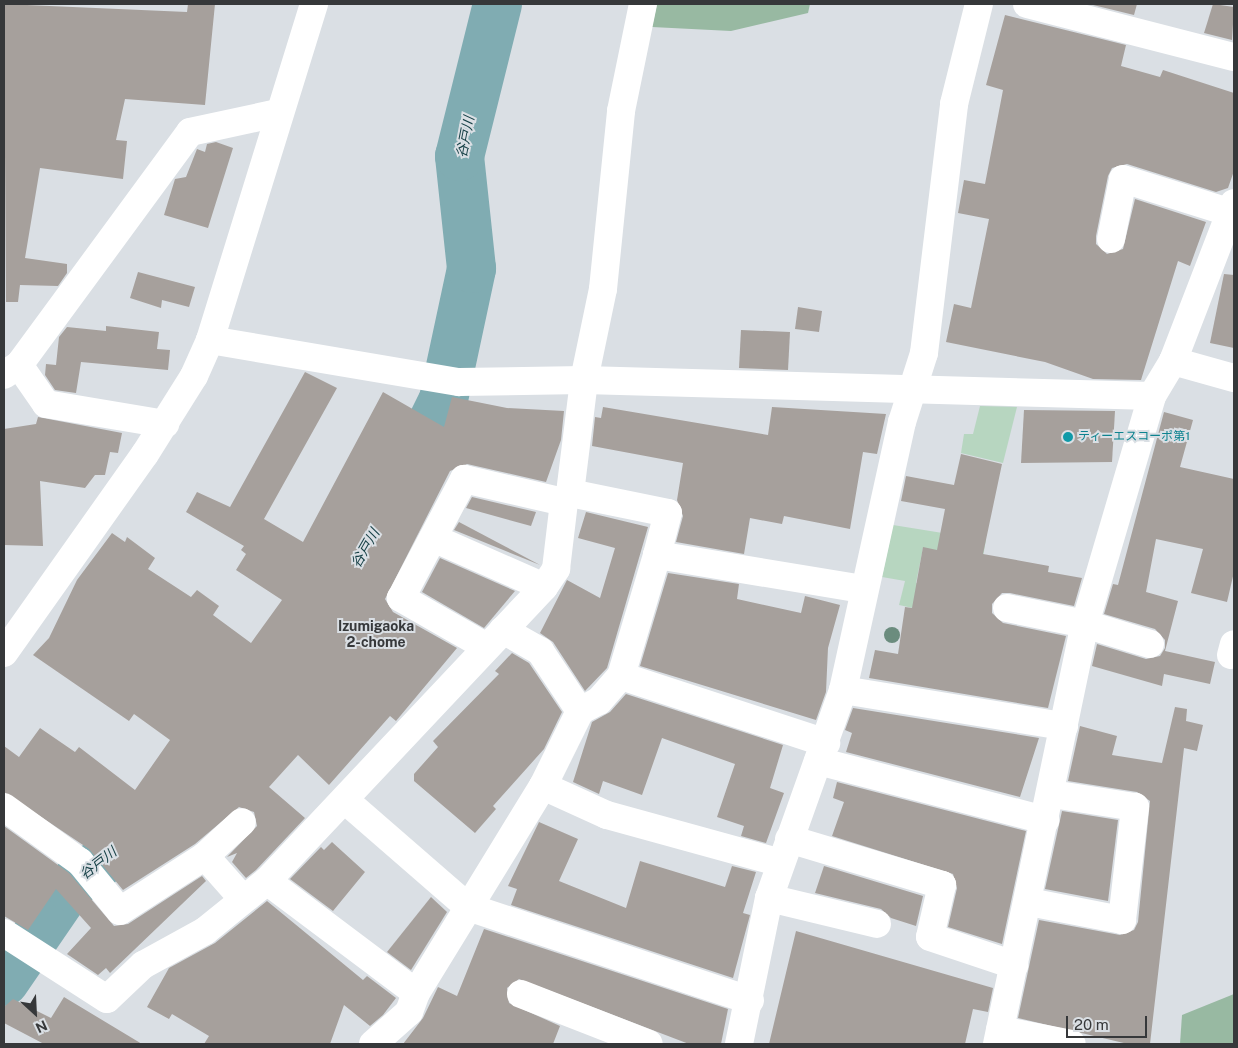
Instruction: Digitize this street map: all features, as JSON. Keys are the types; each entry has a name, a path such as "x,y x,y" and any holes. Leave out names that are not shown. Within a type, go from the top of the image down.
{"street":[{"path":"4,653 165,424 210,340 278,113 314,4"},
{"path":"18,940 107,999 143,966 205,931 267,881 346,801 494,638 544,587 556,569 584,380 603,289 621,111 643,4"},
{"path":"740,1044 769,898 843,690 863,589 924,353 954,104 979,4"},
{"path":"1027,4 1234,57"},
{"path":"165,424 46,404 11,370 190,132 278,113"},
{"path":"1072,1044 998,1037 1052,794 1085,624 1152,396 1173,361 1231,207 1123,179 1111,239"},
{"path":"210,340 418,377 459,382 584,380 913,391 1152,396"},
{"path":"1173,361 1234,378"},
{"path":"373,1044 409,1012 416,993 543,786 580,711 599,702 621,676 668,513 464,479 401,598 494,638 540,651 580,711"},
{"path":"433,538 544,587"},
{"path":"657,555 863,589"},
{"path":"1007,608 1085,624 1150,644"},
{"path":"621,676 822,752 1045,820"},
{"path":"843,690 1064,726"},
{"path":"543,786 607,815 942,885 930,936 1014,966"},
{"path":"1029,902 1122,920 1135,806 1052,794"},
{"path":"346,801 468,907 750,1000"},
{"path":"4,807 85,869 120,911 205,856 242,822"},
{"path":"205,856 243,899"},
{"path":"267,881 416,993"},
{"path":"769,898 877,924"},
{"path":"521,994 649,1044"}],"green space":[{"path":"657,4 810,4 808,13 731,31 652,27"},
{"path":"980,406 1017,407 1003,463 961,453 964,434 973,434"},
{"path":"893,525 986,540 978,585 923,548 916,583 961,592 945,615 899,605 905,581 882,577"},
{"path":"1234,994 1234,1044 1180,1044 1182,1015"}],"building":[{"path":"4,4 187,12 188,4 215,4 205,105 125,99 116,140 127,141 123,179 40,168 25,258 67,264 67,273 58,286 20,285 18,302 6,302"},
{"path":"1089,4 1137,4 1134,15"},
{"path":"1213,4 1234,7 1232,40 1204,33"},
{"path":"1005,15 1126,45 1121,66 1160,77 1163,70 1234,93 1234,171 1228,188 1216,192 1127,164 1112,168 1108,176 1096,236 1096,244 1107,254 1123,249 1135,199 1206,222 1190,266 1178,261 1141,380 1093,379 1045,362 946,342 954,304 971,308 989,219 958,213 964,180 985,184 1003,90 986,85"},
{"path":"216,142 233,148 208,228 164,215 175,179 186,177 197,149 205,152 207,144"},
{"path":"138,272 195,287 189,307 162,300 161,308 130,298"},
{"path":"1224,274 1234,275 1234,348 1210,343"},
{"path":"798,307 822,311 819,332 795,329"},
{"path":"106,326 159,332 157,349 170,350 168,370 81,362 76,393 55,390 45,375 46,364 56,365 59,337 67,327 106,331"},
{"path":"741,330 790,332 788,370 739,368"},
{"path":"305,372 337,388 264,519 303,542 383,392 444,427 452,397 507,408 564,411 561,440 546,482 467,464 450,471 385,599 393,612 457,648 396,721 390,716 329,785 298,755 269,787 305,818 256,870 246,878 232,862 237,853 227,857 257,826 254,812 239,807 195,844 123,890 89,849 4,792 4,746 19,757 40,728 75,752 79,747 135,790 170,740 134,714 129,721 33,655 49,638 77,580 112,533 125,542 127,537 155,558 148,569 191,597 197,590 219,606 213,615 251,643 282,600 236,570 246,554 241,550 244,546 186,512 197,492 230,507"},
{"path":"603,407 768,435 772,407 886,414 877,454 863,452 850,529 784,516 782,524 750,518 744,554 676,542 683,516 677,500 683,463 592,446 595,417 601,418"},
{"name":"ティーエスコーポ第1","path":"1024,410 1115,411 1112,462 1021,463"},
{"path":"1164,412 1193,420 1180,467 1234,479 1234,572 1227,602 1191,593 1203,549 1156,539 1146,592 1178,601 1165,651 1215,662 1210,684 1164,674 1162,686 1092,666 1097,644 1146,659 1160,656 1165,648 1165,640 1155,629 1104,614 1113,584 1118,585"},
{"path":"38,417 122,433 118,453 110,452 105,475 95,475 85,488 40,481 43,546 4,545 4,429 36,424"},
{"path":"961,454 1002,464 983,554 1049,566 1048,572 1082,578 1074,606 1010,593 1002,593 992,604 992,613 1003,623 1066,636 1048,708 869,678 875,650 898,654 905,607 912,608 923,547 937,550 945,509 901,501 906,476 954,485"},
{"path":"472,497 536,512 531,526 466,508"},
{"path":"586,512 648,527 607,668 585,691 553,642 540,633 567,580 600,598 615,548 578,538"},
{"path":"459,522 540,565 454,530"},
{"path":"440,558 515,591 484,628 422,592"},
{"path":"668,573 739,584 737,599 801,613 805,596 840,605 828,648 826,692 816,720 640,666"},
{"path":"512,653 529,663 562,712 544,749 493,806 496,809 475,833 414,781 414,774 438,747 433,741 499,674 495,671"},
{"path":"626,694 783,745 770,788 784,793 766,843 741,836 744,826 717,817 735,764 662,738 642,795 603,781 599,794 573,782 592,722 610,712"},
{"path":"1175,707 1187,709 1186,721 1203,725 1197,751 1184,748 1150,1044 1128,1044 1018,1018 1039,920 1120,935 1134,930 1138,922 1150,801 1137,792 1068,781 1080,726 1117,736 1112,755 1162,763"},
{"path":"853,708 1039,738 1020,797 846,752 852,733 845,730"},
{"path":"837,782 1026,831 1002,944 948,927 957,888 953,874 832,836 844,802 833,798"},
{"path":"1062,811 1118,820 1108,901 1045,889"},
{"path":"539,822 578,839 559,881 626,908 640,861 725,887 732,866 756,872 743,913 750,915 733,978 511,905 517,889 508,886"},
{"path":"4,826 69,873 114,926 128,924 202,876 206,881 110,973 106,968 98,975 67,954 91,928 56,889 28,930 4,916"},
{"path":"332,842 365,872 333,911 290,879 321,847 324,850"},
{"path":"824,866 923,896 916,926 891,918 881,909 815,893"},
{"path":"431,897 447,912 411,970 387,952"},
{"path":"267,901 363,980 367,976 396,998 383,1015 370,1026 344,1005 330,1044 204,1044 209,1036 172,1014 169,1019 147,1007 169,968 215,943"},
{"path":"484,929 728,1009 721,1044 689,1044 519,979 507,988 509,1003 560,1026 553,1044 403,1044 423,1018 438,987 457,996"},
{"path":"796,931 993,988 988,1012 973,1009 965,1044 769,1044"},
{"path":"64,997 142,1044 44,1044 4,1023 4,1007 13,999 51,1018"}],"waterway":[{"name":"谷戸川","path":"403,480 443,399 471,268 459,156 497,4"},
{"name":"谷戸川","path":"4,981 69,886 118,848 156,826"}],"place":[{"name":"ティーエスコーポ第1","path":"1068,437"}],"district":[{"name":"Izumigaoka 2-chome","path":"376,634"}]}
